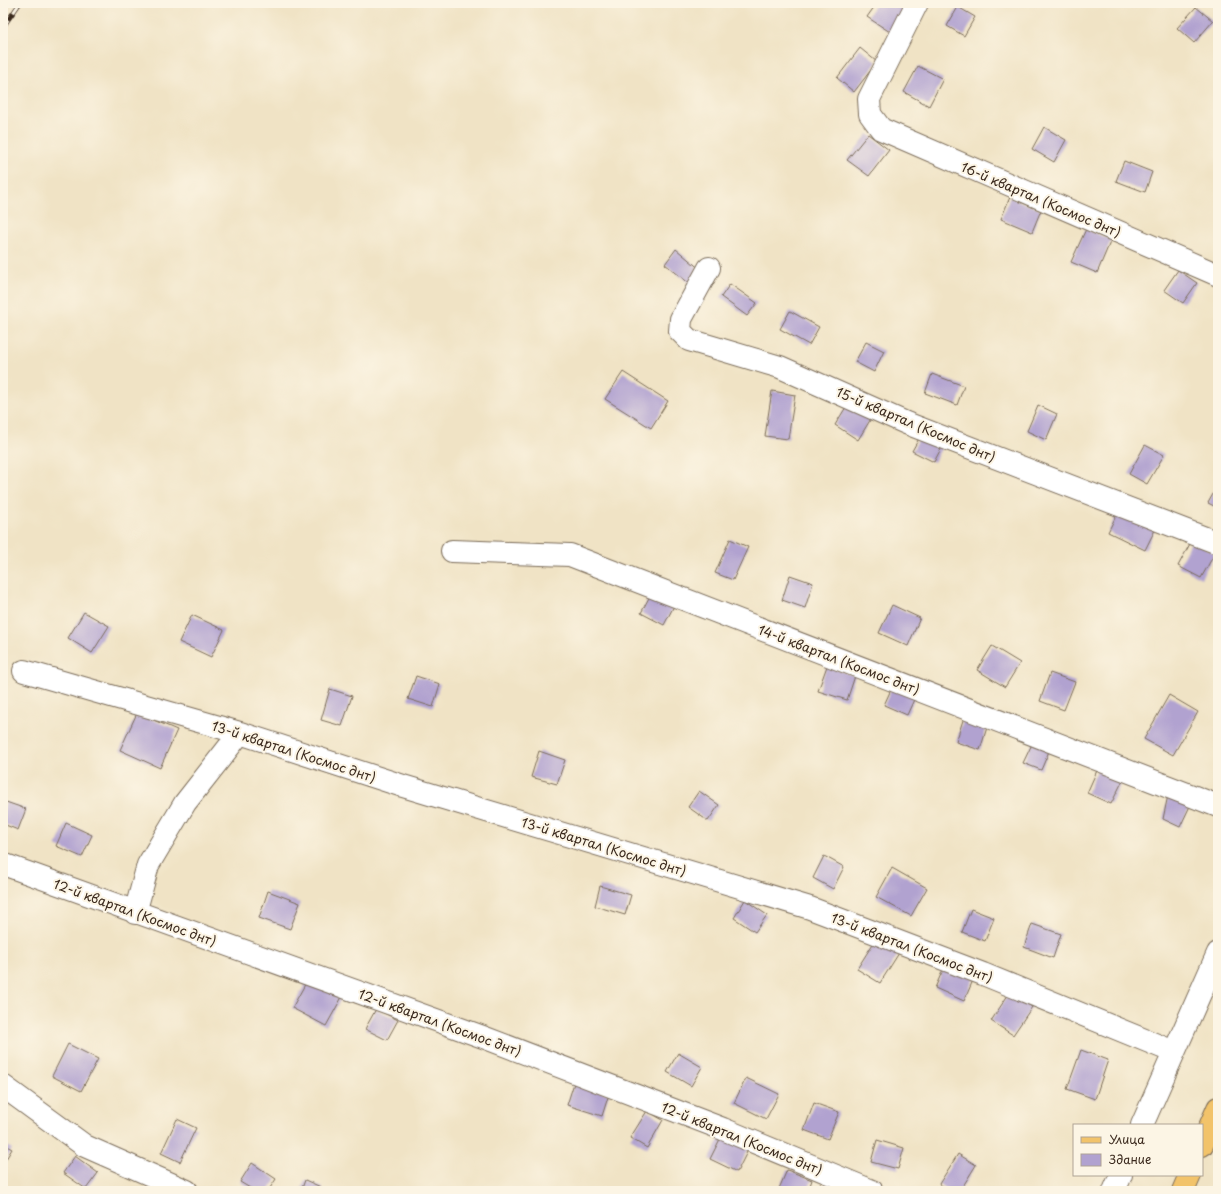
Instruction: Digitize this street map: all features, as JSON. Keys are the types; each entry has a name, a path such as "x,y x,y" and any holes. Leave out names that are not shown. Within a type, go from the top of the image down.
{"main road":[{"path":"1203,1143 1218,1108"},
{"path":"1183,1191 1190,1176"}],"street":[{"name":"16-й квартал (Космос днт)","path":"917,3 869,99 870,114 881,129 1218,275"},
{"name":"15-й квартал (Космос днт)","path":"709,268 681,319 680,331 690,340 780,367 906,423 1218,544"},
{"name":"14-й квартал (Космос днт)","path":"452,551 570,555 1218,806"},
{"name":"13-й квартал (Космос днт)","path":"24,671 240,733 403,786 810,908 983,974 1174,1052"},
{"path":"135,913 148,865 185,803 240,733"},
{"name":"12-й квартал (Космос днт)","path":"3,864 135,913 483,1036 716,1126 872,1191"},
{"path":"1142,1124 1218,953"},
{"path":"5,1093 85,1146 187,1191"},
{"path":"1114,1191 1121,1176"}],"building":[{"path":"877,3 910,3 890,32 867,17"},
{"path":"958,7 975,17 964,36 947,26"},
{"path":"1196,7 1213,21 1194,43 1177,28"},
{"path":"860,48 877,62 854,92 837,78"},
{"path":"918,66 943,79 929,106 904,92"},
{"path":"1044,127 1066,140 1054,162 1032,149"},
{"path":"868,134 889,150 869,176 847,160"},
{"path":"1124,161 1152,172 1145,192 1116,181"},
{"path":"1010,197 1041,210 1032,232 1001,219"},
{"path":"1086,229 1111,240 1097,273 1071,262"},
{"path":"676,249 701,270 690,284 665,264"},
{"path":"1178,270 1197,283 1183,303 1164,290"},
{"path":"730,284 757,303 747,316 721,297"},
{"path":"790,311 819,327 809,345 780,329"},
{"path":"866,342 884,351 874,372 855,362"},
{"path":"623,372 668,401 651,428 605,399"},
{"path":"932,374 964,386 957,405 925,393"},
{"path":"772,391 795,395 788,439 765,436"},
{"path":"849,402 872,417 858,440 835,425"},
{"path":"1038,405 1057,414 1046,440 1027,431"},
{"path":"922,433 944,443 934,462 912,451"},
{"path":"1145,445 1164,455 1147,484 1129,474"},
{"path":"1217,487 1218,488 1218,508 1208,503"},
{"path":"1118,512 1155,530 1145,550 1108,532"},
{"path":"730,539 748,547 733,580 715,573"},
{"path":"1192,540 1215,553 1201,578 1178,566"},
{"path":"790,575 813,583 805,608 782,600"},
{"path":"653,590 676,602 664,625 641,613"},
{"path":"892,605 920,618 908,646 879,633"},
{"path":"84,612 109,626 92,653 68,638"},
{"path":"192,615 224,630 211,657 179,642"},
{"path":"992,646 1020,663 1005,687 977,670"},
{"path":"827,666 855,676 847,700 818,691"},
{"path":"1050,673 1075,682 1064,710 1040,701"},
{"path":"416,676 440,684 433,707 408,699"},
{"path":"894,683 917,693 907,715 884,705"},
{"path":"330,689 352,696 342,726 321,720"},
{"path":"1169,695 1198,712 1173,755 1144,739"},
{"path":"137,713 177,730 160,768 120,750"},
{"path":"964,717 988,724 980,750 956,742"},
{"path":"1033,742 1050,749 1041,770 1023,763"},
{"path":"539,751 565,760 557,784 531,777"},
{"path":"1099,766 1124,778 1111,804 1087,793"},
{"path":"699,791 719,805 708,821 688,807"},
{"path":"1168,795 1190,806 1180,827 1163,819"},
{"path":"6,802 26,809 18,830 3,824 3,811"},
{"path":"66,823 92,835 82,857 56,846"},
{"path":"824,856 844,867 833,889 813,878"},
{"path":"892,868 927,888 911,916 876,897"},
{"path":"600,886 631,895 625,915 595,906"},
{"path":"268,891 300,903 290,929 259,918"},
{"path":"745,900 767,915 755,932 734,918"},
{"path":"971,909 994,918 985,941 962,932"},
{"path":"1032,924 1061,934 1053,958 1024,947"},
{"path":"876,939 899,953 880,983 857,969"},
{"path":"945,965 974,978 964,1001 935,988"},
{"path":"308,979 342,997 326,1026 292,1008"},
{"path":"1010,992 1032,1007 1013,1035 991,1021"},
{"path":"376,1009 398,1020 387,1040 365,1029"},
{"path":"68,1044 98,1059 81,1091 52,1076"},
{"path":"1081,1050 1108,1060 1095,1099 1067,1089"},
{"path":"678,1053 702,1067 691,1086 667,1072"},
{"path":"746,1078 779,1094 766,1119 734,1103"},
{"path":"574,1083 609,1094 602,1116 567,1105"},
{"path":"814,1103 839,1112 828,1139 804,1130"},
{"path":"647,1111 663,1120 647,1148 630,1138"},
{"path":"177,1119 196,1128 180,1162 161,1153"},
{"path":"722,1135 749,1148 737,1172 710,1159"},
{"path":"877,1140 904,1148 898,1169 871,1162"},
{"path":"3,1144 12,1149 3,1164"},
{"path":"958,1154 976,1165 960,1191 951,1191 939,1184"},
{"path":"75,1156 98,1173 86,1189 63,1173"},
{"path":"252,1163 276,1179 268,1191 255,1191 240,1182"},
{"path":"787,1170 812,1180 808,1191 778,1191"},
{"path":"305,1180 323,1188 322,1191 301,1191"}],"railway":[{"path":"3,27 20,3"}]}
